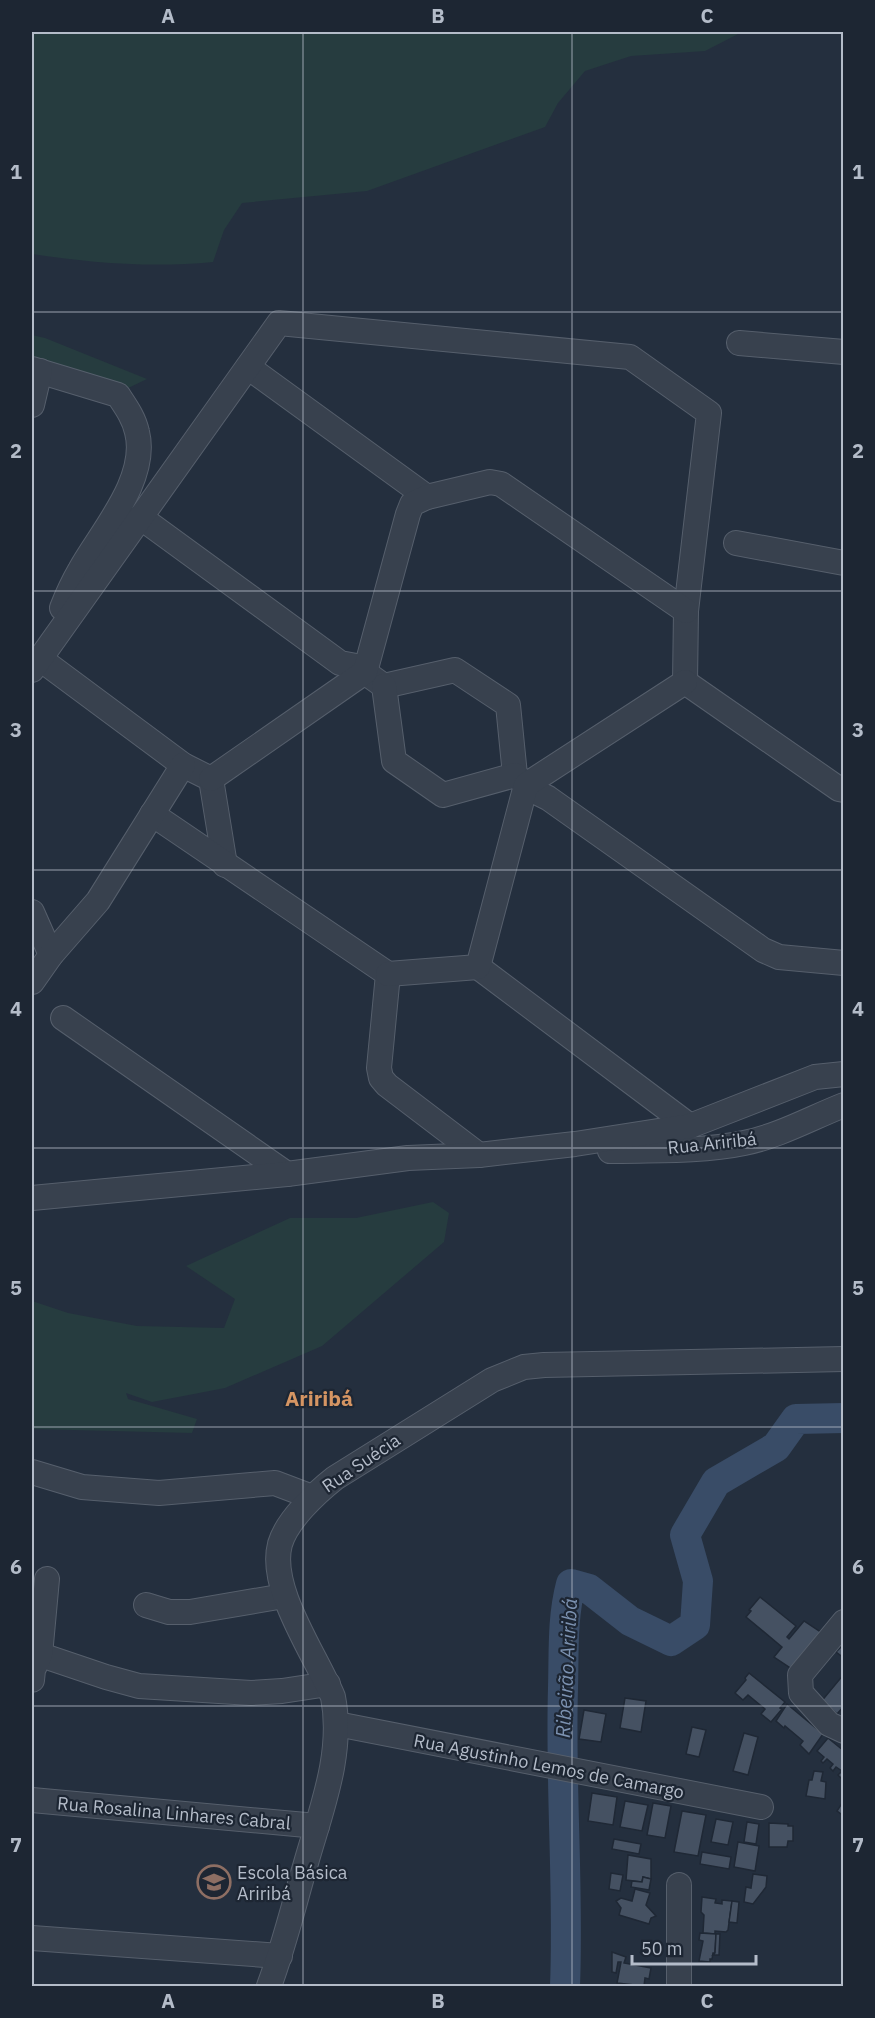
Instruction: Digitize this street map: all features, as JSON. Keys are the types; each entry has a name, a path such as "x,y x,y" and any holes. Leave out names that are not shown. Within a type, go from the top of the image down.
{"street":[{"path":"39,659 279,323 630,357 709,413 686,611 685,682"},
{"path":"739,343 843,352"},
{"path":"248,367 427,497"},
{"path":"32,405 36,370 118,395 131,414 138,432 139,448 134,475 126,494 79,571 39,659"},
{"path":"211,779 360,669 411,504 427,497 490,482 501,484 686,611"},
{"path":"144,512 347,652 360,669 384,686 394,761 442,795 525,784 685,682"},
{"path":"736,543 843,563"},
{"path":"39,659 183,765 211,779"},
{"path":"384,686 455,670 508,705 525,784 478,967"},
{"path":"685,682 843,790"},
{"path":"32,982 98,901 183,765"},
{"path":"211,779 225,865"},
{"path":"525,784 763,950 779,957 843,963"},
{"path":"525,784 543,805 757,963 788,974 843,979"},
{"path":"152,814 388,974 478,967 690,1126"},
{"path":"32,912 51,956"},
{"path":"388,974 379,1068 381,1078 479,1155"},
{"path":"63,1018 287,1174"},
{"path":"32,1198 287,1174 408,1158 479,1155 575,1144 690,1126 815,1077 843,1074"},
{"name":"Rua Ariribá","path":"610,1151 700,1148 744,1143 767,1137 843,1106"},
{"name":"Rua Suécia","path":"269,1986 280,1956 332,1769 337,1724 333,1697 284,1596 278,1566 281,1541 302,1507 335,1478 492,1380 524,1367 555,1364 843,1359"},
{"path":"32,1472 82,1487 159,1493 275,1483 312,1497"},
{"path":"32,1680 47,1579"},
{"path":"146,1605 169,1612 190,1612 284,1596"},
{"path":"843,1622 800,1675 801,1693 829,1724 843,1731"},
{"path":"36,1653 139,1686 251,1693 328,1684"},
{"name":"Rua Agustinho Lemos de Camargo","path":"337,1724 761,1808"},
{"name":"Rua Rosalina Linhares Cabral","path":"32,1800 316,1826"},
{"path":"679,1885 679,1986"},
{"path":"32,1938 280,1956"}],"green space":[{"path":"32,32 742,32 705,51 631,56 585,71 558,103 545,127 367,191 242,203 224,230 213,262 167,265 99,262 32,254"},
{"path":"32,335 45,338 147,379 124,390 32,364"},
{"path":"433,1202 449,1213 444,1242 322,1346 225,1388 152,1402 126,1393 128,1399 197,1419 192,1433 32,1429 32,1301 68,1313 137,1326 224,1328 235,1299 186,1266 290,1218 356,1218"}],"building":[{"path":"760,1597 796,1626 787,1637 789,1639 804,1621 822,1633 792,1669 774,1657 782,1647 746,1617"},
{"path":"844,1644 844,1658 836,1652"},
{"path":"749,1673 785,1702 771,1722 761,1714 765,1709 748,1695 743,1700 735,1693"},
{"path":"844,1674 844,1706 837,1714 827,1705 820,1703"},
{"path":"625,1698 646,1701 641,1732 620,1728"},
{"path":"787,1704 823,1734 809,1754 800,1745 803,1741 776,1721"},
{"path":"584,1710 606,1714 601,1742 579,1739"},
{"path":"692,1727 706,1730 699,1757 686,1754"},
{"path":"744,1733 758,1737 748,1775 733,1771"},
{"path":"828,1738 844,1751 844,1775 841,1778 838,1775 842,1771 836,1767 833,1771 830,1768 833,1764 827,1759 823,1763 821,1761 824,1757 817,1751"},
{"path":"814,1771 823,1772 821,1781 826,1782 825,1799 806,1796 809,1780 812,1780"},
{"path":"592,1793 617,1797 613,1825 588,1821"},
{"path":"844,1800 844,1816 837,1811"},
{"path":"625,1801 648,1805 642,1831 620,1827"},
{"path":"653,1803 671,1806 665,1838 647,1835"},
{"path":"682,1811 706,1815 698,1856 674,1852"},
{"path":"716,1819 733,1822 728,1845 711,1842"},
{"path":"747,1822 759,1824 756,1844 744,1842"},
{"path":"769,1823 793,1826 793,1841 788,1841 787,1847 769,1847"},
{"path":"614,1839 641,1844 639,1854 612,1849"},
{"path":"738,1842 759,1846 755,1871 734,1867"},
{"path":"702,1852 731,1857 729,1869 700,1864"},
{"path":"628,1855 651,1859 651,1879 643,1877 642,1882 626,1880"},
{"path":"611,1873 623,1875 620,1891 609,1889"},
{"path":"753,1874 767,1876 766,1887 753,1904 744,1902 746,1887 751,1888"},
{"path":"643,1877 651,1879 649,1890 631,1887 632,1881 642,1882"},
{"path":"635,1889 650,1893 646,1905 656,1916 651,1918 649,1924 619,1915 621,1908 616,1901 621,1898 632,1901"},
{"path":"702,1897 716,1899 715,1903 722,1904 722,1900 732,1901 726,1932 703,1933"},
{"path":"732,1901 739,1902 737,1923 729,1922"},
{"path":"700,1933 716,1934 715,1953 710,1962 699,1961 703,1941 699,1940"},
{"path":"716,1934 720,1934 719,1955 713,1955 715,1953"},
{"path":"612,1952 626,1957 624,1963 651,1968 649,1979 645,1978 644,1986 617,1983 621,1962 618,1962 616,1973 612,1972"}],"waterway":[{"name":"Ribeirão Ariribá","path":"565,1986 566,1912 562,1725 565,1623 571,1584 589,1589 630,1621 671,1641 695,1625 698,1581 685,1535 716,1482 776,1447 796,1419 844,1418"}],"place":[{"name":"Escola Básica Ariribá","path":"214,1882"}],"district":[{"name":"Ariribá","path":"319,1398"}]}
